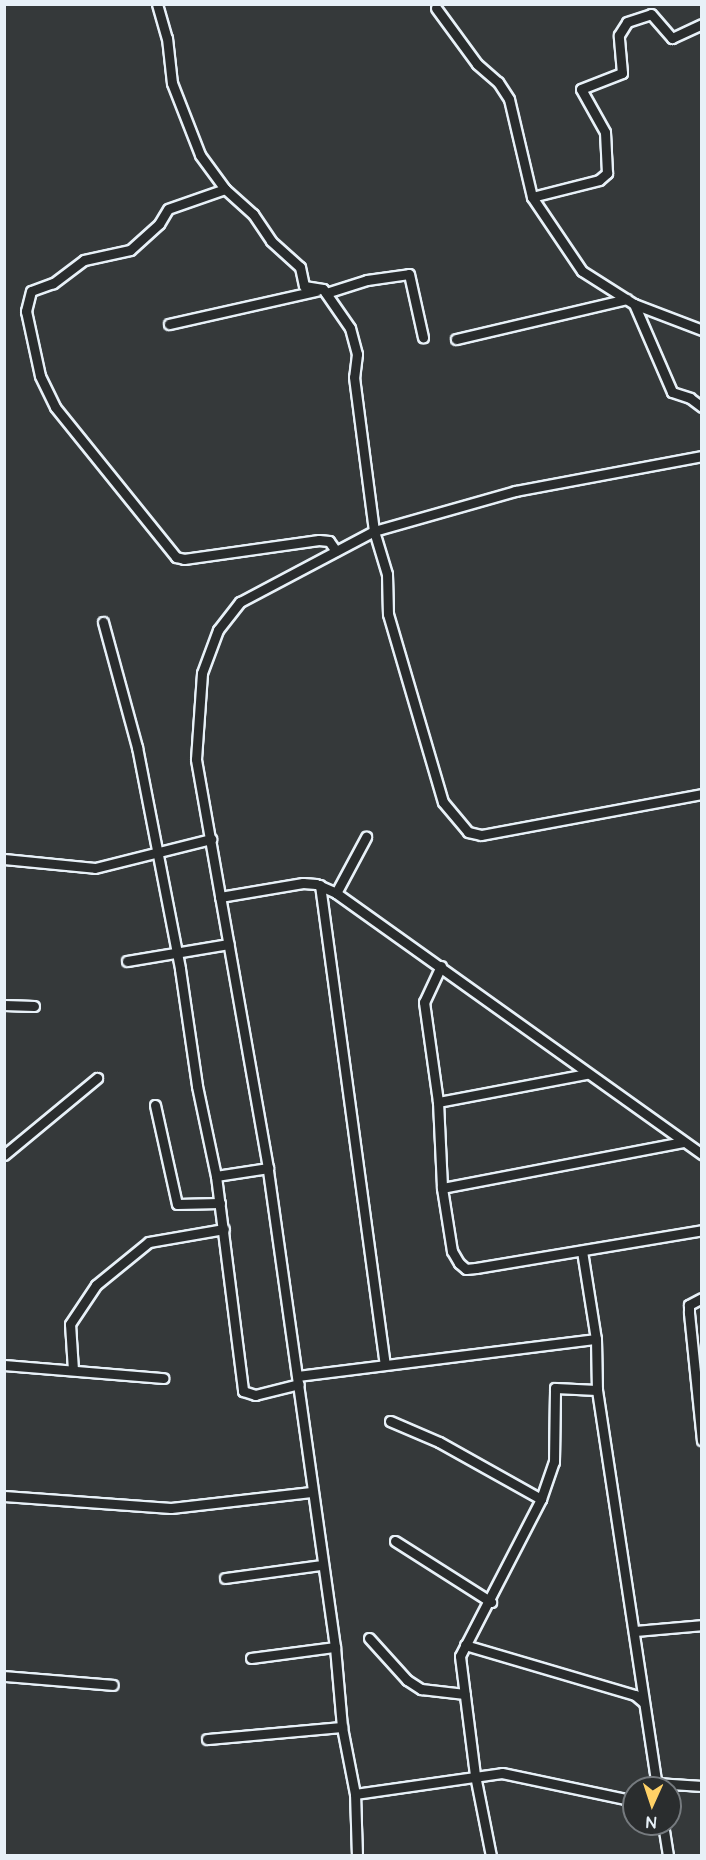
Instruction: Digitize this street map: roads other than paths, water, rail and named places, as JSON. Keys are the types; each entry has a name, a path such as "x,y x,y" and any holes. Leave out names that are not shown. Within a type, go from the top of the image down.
{"street":[{"path":"157,4 167,38 176,98 200,155 225,189 253,214 278,248 300,267 304,286 325,291 350,328 357,354 354,377 374,531 387,574 388,614 443,802 468,832 481,835 702,794"},
{"path":"436,8 477,64 498,82 509,99 532,196 582,271 630,302 702,330"},
{"path":"532,196 599,180 607,173 605,132 582,89 622,73 619,35 627,22 651,14 672,38 702,24"},
{"path":"225,189 168,209 159,224 130,250 84,260 52,283 31,291 26,311 40,376 55,407 176,557 184,559 319,540 329,541 336,551"},
{"path":"169,324 367,280 409,274 423,337"},
{"path":"456,339 630,302"},
{"path":"630,302 672,392 690,398 702,407"},
{"path":"357,1856 355,1794 342,1727 335,1647 321,1565 268,1168 196,759 202,674 218,630 240,602 374,531 514,491 702,456"},
{"path":"103,622 137,747 155,855 177,954 216,1176 243,1391 255,1395 298,1380 385,1365 596,1339"},
{"path":"336,893 366,837"},
{"path":"4,859 95,868 155,855 211,839"},
{"path":"220,897 291,884 320,885 336,893 441,966 586,1074 702,1154"},
{"path":"320,885 385,1365"},
{"path":"127,961 229,944"},
{"path":"441,966 423,1002 438,1102 442,1188 452,1251 466,1269 702,1230"},
{"path":"4,1005 34,1006"},
{"path":"438,1102 586,1074"},
{"path":"4,1155 97,1078"},
{"path":"155,1105 177,1204 220,1203"},
{"path":"442,1188 683,1142"},
{"path":"216,1176 268,1168"},
{"path":"74,1370 70,1324 96,1285 149,1242 224,1229"},
{"path":"582,1251 596,1339 597,1390 655,1776"},
{"path":"702,1298 689,1305 698,1369 702,1440"},
{"path":"4,1365 163,1378"},
{"path":"491,1856 475,1775 460,1656 491,1602 541,1499 554,1462 555,1388 597,1390"},
{"path":"390,1421 439,1442 541,1499"},
{"path":"4,1496 171,1508 311,1492"},
{"path":"395,1541 491,1602"},
{"path":"225,1578 321,1565"},
{"path":"634,1631 702,1625"},
{"path":"369,1638 414,1684 438,1694 465,1694"},
{"path":"465,1645 635,1695 643,1702"},
{"path":"250,1658 335,1647"},
{"path":"4,1676 113,1685"},
{"path":"207,1740 342,1727"},
{"path":"355,1794 475,1775 533,1778 622,1798"},
{"path":"682,1786 702,1786"},
{"path":"665,1836 668,1856"}]}
